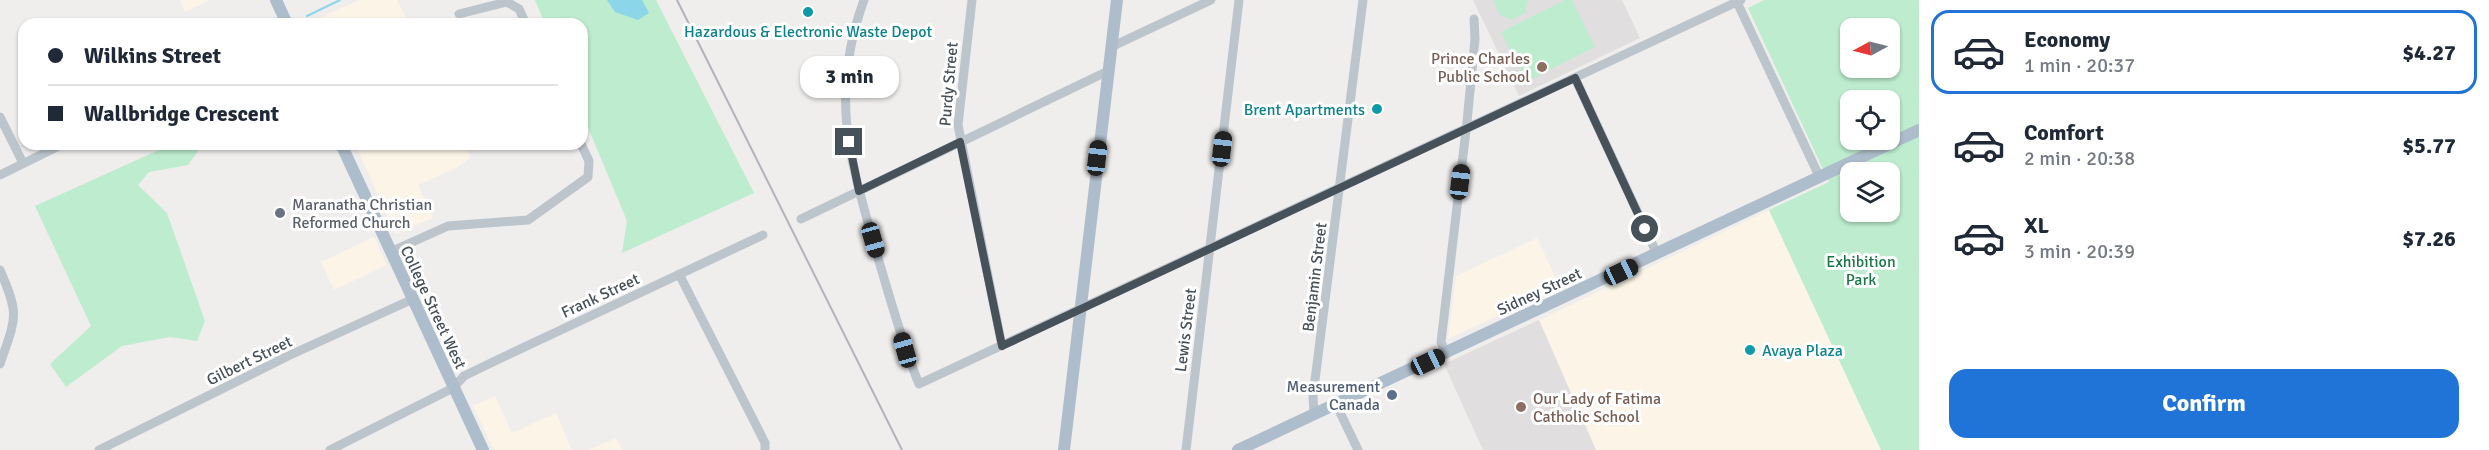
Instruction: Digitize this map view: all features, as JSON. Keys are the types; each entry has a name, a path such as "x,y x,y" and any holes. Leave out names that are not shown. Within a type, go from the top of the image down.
{"main road":[{"path":"276,0 284,18"},
{"path":"1064,450 1117,0"},
{"name":"Sidney Street","path":"1238,450 1919,130"},
{"name":"College Street West","path":"344,150 483,450"}],"street":[{"path":"864,0 850,49 844,104 851,162 905,350 919,384 1738,1 1820,178"},
{"name":"Purdy Street","path":"972,0 958,125 1002,346"},
{"path":"1111,46 1211,0"},
{"name":"Lewis Street","path":"1186,450 1239,0"},
{"name":"Benjamin Street","path":"1314,414 1313,396 1363,0"},
{"path":"459,14 507,2 519,9 523,18"},
{"path":"1446,354 1441,342 1467,128 1475,39 1474,19"},
{"path":"801,219 1108,71"},
{"path":"1575,78 1657,254"},
{"path":"0,117 23,163"},
{"path":"0,175 50,150"},
{"path":"390,252 448,226 528,220 588,177 589,161 584,150"},
{"name":"Frank Street","path":"330,450 453,388 464,376 480,368 763,235"},
{"path":"0,270 15,308 14,322 0,364"},
{"path":"680,274 742,396 765,448"},
{"name":"Gilbert Street","path":"99,450 413,299"},
{"path":"1336,404 1358,450"}],"shaded area":[{"path":"180,0 210,0 185,12"},
{"path":"359,0 397,0 406,18 320,18"},
{"name":"Prince Charles Public School","path":"1473,0 1622,0 1640,38 1519,96"},
{"path":"358,150 468,150 471,157 458,167 418,185 433,218 396,234"},
{"path":"1769,210 1881,450 1596,450 1539,320"},
{"path":"374,237 387,265 334,290 321,262"},
{"path":"1537,238 1560,287 1448,339 1456,276"},
{"name":"Our Lady of Fatima Catholic School","path":"1539,320 1596,450 1483,450 1444,364"},
{"path":"495,396 512,433 556,413 572,450 494,450 473,406"},
{"path":"616,438 622,450 589,450"}],"green space":[{"path":"535,0 656,0 754,193 622,253 627,221 588,127 588,18 542,18"},
{"path":"1493,0 1528,0 1525,13 1511,20 1500,15"},
{"path":"1565,0 1572,0 1595,47 1526,82 1501,32"},
{"name":"Exhibition Park","path":"1764,0 1919,0 1919,450 1881,450 1769,210 1829,182 1748,8"},
{"path":"159,150 199,150 188,165 149,172 138,185 167,213 205,321 197,341 170,337 122,346 66,387 50,364 91,326 35,206"}],"water":[{"path":"607,0 642,0 649,13 638,20 615,12"}],"waterway":[{"path":"307,16 340,0"}],"railway":[{"path":"677,0 902,450"}],"place":[{"name":"Hazardous & Electronic Waste Depot","path":"808,12"},
{"name":"Prince Charles Public School","path":"1542,67"},
{"name":"Brent Apartments","path":"1377,109"},
{"name":"Maranatha Christian Reformed Church","path":"280,213"},
{"name":"Avaya Plaza","path":"1750,350"},
{"name":"Measurement Canada","path":"1392,395"},
{"name":"Our Lady of Fatima Catholic School","path":"1521,407"}],"route":[{"path":"849,142 851,162 859,191 960,142 1002,346 1575,78 1645,229"}]}
